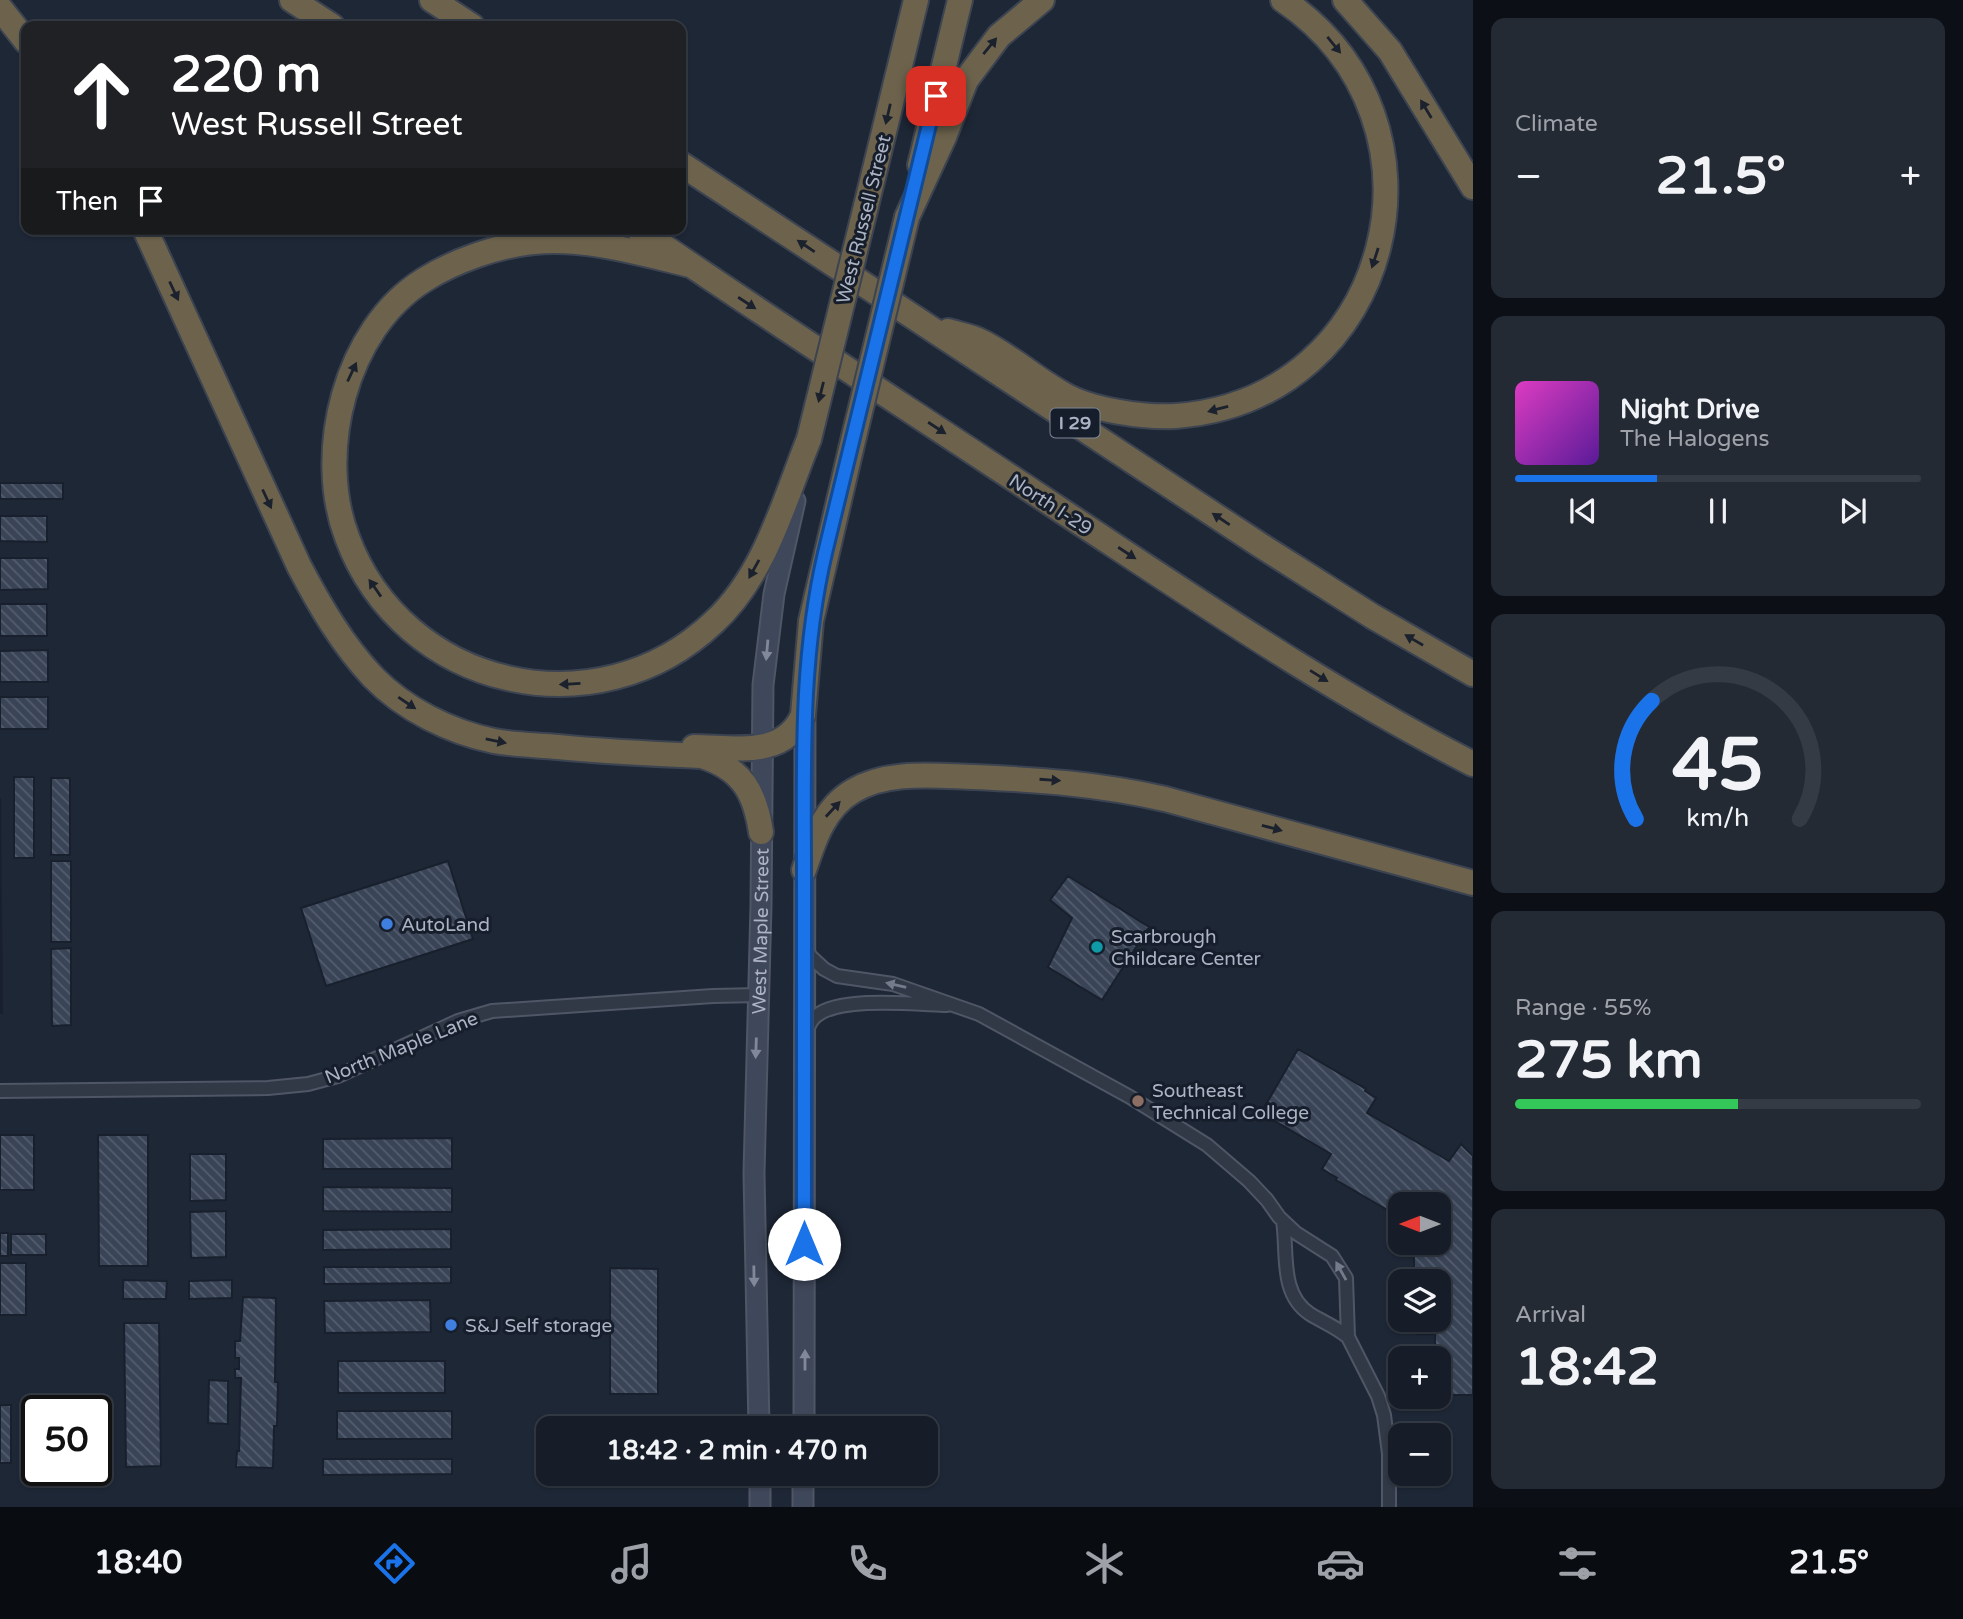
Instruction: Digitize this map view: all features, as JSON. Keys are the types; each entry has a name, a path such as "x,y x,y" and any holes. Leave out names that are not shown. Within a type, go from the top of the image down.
{"highway":[{"path":"292,0 324,21"},
{"path":"432,0 464,21"},
{"name":"West Russell Street","path":"691,265 578,242 512,245 490,251 424,280 391,309 375,330 352,370 337,421 333,478 338,508 346,537 375,590 395,614 442,652 468,666 527,682 567,685 616,678 644,669 695,640 736,598 766,548 809,439 916,0"},
{"path":"554,747 762,747 779,744 799,725 803,716 811,621 816,595 960,0"},
{"path":"907,217 944,137 966,80 999,36 1042,0"},
{"path":"920,323 978,340 1065,396 1122,412 1144,415 1195,414 1234,405 1284,380 1311,359 1335,335 1366,284 1378,252 1384,222 1385,166 1373,111 1360,83 1325,34 1283,0"},
{"path":"1345,0 1390,51 1473,187"},
{"path":"0,8 21,35"},
{"name":"I 29","path":"686,167 1294,567 1473,674"},
{"path":"148,235 322,611 344,643 382,685 421,713 442,724 495,741 702,756 718,761 731,769 750,792 757,806 761,832"},
{"name":"North I-29","path":"647,235 1296,663 1473,764"},
{"path":"804,870 824,818 852,791 871,783 927,776 1049,780 1126,790 1473,883"}],"main road":[{"name":"West Maple Street","path":"759,1416 754,1160 763,685 774,594 809,439"},
{"path":"804,1416 805,690"},
{"path":"760,1486 760,1507"},
{"path":"803,1486 803,1507"}],"street":[{"path":"803,943 811,957 837,976 893,984 961,1006 997,1023 1207,1144 1249,1181 1296,1233 1332,1256 1346,1278 1348,1337"},
{"name":"North Maple Lane","path":"0,1091 268,1088 308,1084 338,1076 446,1026 492,1011 759,995"},
{"path":"803,1036 815,1017 827,1009 840,1006 907,1003 961,1006"},
{"path":"1283,1221 1286,1272 1293,1295 1308,1313 1334,1326 1348,1337 1378,1396 1384,1415 1389,1454 1389,1507"}],"building":[{"path":"0,483 63,483 63,499 0,499"},
{"path":"0,516 47,516 47,542 0,541"},
{"path":"0,558 48,558 48,589 0,590"},
{"path":"0,604 47,604 47,636 0,636"},
{"path":"48,650 48,682 0,682 0,651"},
{"path":"0,697 48,697 48,729 0,729"},
{"path":"14,777 34,777 34,858 14,858"},
{"path":"51,778 70,778 70,855 51,855"},
{"path":"0,798 2,1013 0,1013"},
{"path":"51,861 71,861 71,942 51,942"},
{"name":"AutoLand","path":"448,861 473,939 326,986 301,908"},
{"name":"Scarbrough Childcare Center","path":"1068,876 1149,927 1102,1000 1048,967 1072,918 1050,900"},
{"path":"71,948 71,1025 52,1026 51,949"},
{"path":"1298,1049 1366,1089 1365,1091 1376,1098 1367,1113 1449,1161 1461,1144 1473,1156 1473,1395 1451,1395 1451,1346 1435,1346 1435,1334 1416,1334 1451,1332 1451,1269 1414,1269 1414,1255 1451,1255 1451,1192 1388,1192 1388,1210 1322,1169 1331,1154 1261,1113"},
{"path":"0,1135 34,1135 34,1190 0,1190"},
{"path":"98,1135 148,1135 148,1266 99,1266"},
{"path":"452,1138 452,1169 323,1169 323,1139"},
{"path":"190,1154 226,1154 226,1200 190,1201"},
{"path":"323,1187 452,1188 452,1212 323,1211"},
{"path":"226,1211 226,1257 191,1258 190,1212"},
{"path":"451,1229 451,1249 323,1250 323,1230"},
{"path":"0,1233 8,1233 8,1256 0,1256"},
{"path":"11,1234 46,1234 46,1255 11,1255"},
{"path":"0,1263 26,1263 26,1315 0,1315"},
{"path":"324,1267 451,1267 451,1283 324,1284"},
{"path":"610,1268 658,1269 658,1394 610,1394"},
{"path":"123,1280 167,1281 166,1299 123,1299"},
{"path":"232,1280 232,1298 189,1299 189,1281"},
{"path":"243,1297 276,1298 275,1382 278,1382 273,1468 236,1467 241,1378 235,1378 235,1369 239,1369 239,1358 235,1358 235,1341 240,1341"},
{"path":"430,1300 431,1332 325,1333 324,1301"},
{"path":"124,1323 159,1323 161,1466 126,1467"},
{"path":"338,1361 445,1361 445,1393 338,1393"},
{"path":"209,1380 228,1381 228,1424 208,1423"},
{"path":"0,1405 11,1405 11,1463 0,1463"},
{"path":"337,1411 452,1411 452,1439 337,1439"},
{"path":"323,1459 452,1459 452,1474 323,1475"}],"place":[{"name":"AutoLand","path":"387,924"},
{"name":"Scarbrough Childcare Center","path":"1097,947"},
{"name":"Southeast Technical College","path":"1138,1101"},
{"name":"S&J Self storage","path":"451,1325"}],"route":[{"path":"804,1244 803,778 805,690 811,621 825,553 936,96"}]}
